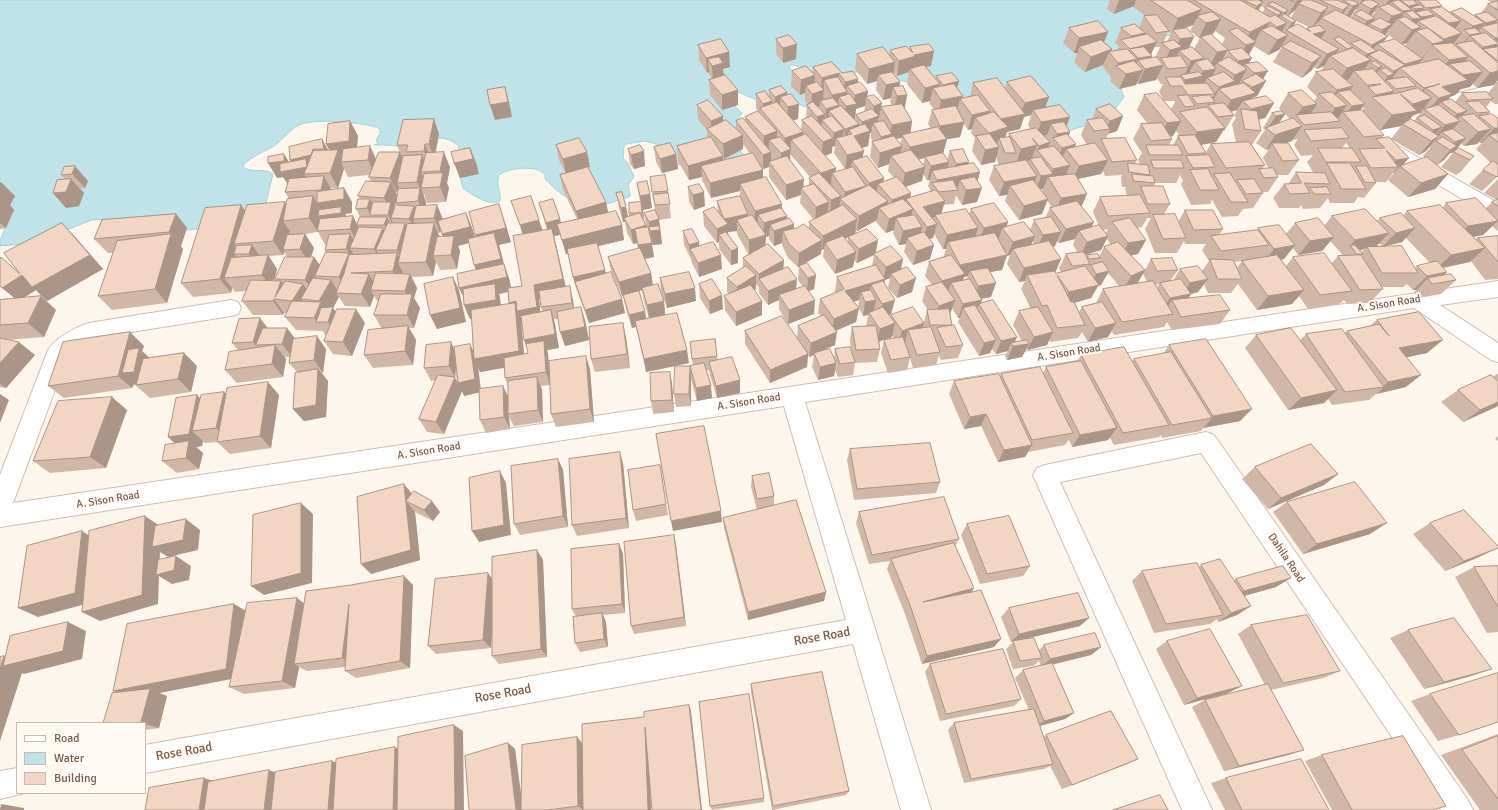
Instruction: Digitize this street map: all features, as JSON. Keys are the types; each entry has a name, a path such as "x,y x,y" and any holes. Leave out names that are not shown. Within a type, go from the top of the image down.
{"street":[{"path":"1498,88 1442,103 1442,110 1374,139 1498,211"},
{"name":"A. Sison Road","path":"0,516 1417,300 1498,289"},
{"path":"1417,300 1498,354"},
{"path":"0,505 59,350 89,331 231,308"},
{"path":"792,396 916,810"},
{"name":"Dahila Road","path":"1197,810 1045,475 1206,442 1458,810"},
{"name":"Rose Road","path":"146,759 862,630"},
{"path":"0,786 16,782"}],"water":[{"path":"0,0 1167,0 1170,35 1150,39 1121,89 1124,97 1108,119 1067,131 1038,114 970,104 913,83 899,80 882,68 851,73 820,74 798,66 790,65 789,66 795,77 823,103 821,110 808,108 780,96 759,101 731,89 734,105 742,113 737,120 741,126 745,144 740,150 750,164 691,161 678,165 662,153 659,145 645,141 626,144 624,146 623,158 628,163 634,177 628,185 630,195 629,197 605,204 585,204 570,199 551,185 545,179 545,175 536,169 529,168 509,170 499,175 498,182 500,201 486,201 463,188 458,171 459,146 452,141 439,138 406,146 374,145 378,144 376,141 380,133 380,129 364,124 327,121 306,123 295,127 274,146 254,156 243,165 243,167 250,170 266,171 273,174 261,223 176,231 109,235 114,219 92,220 56,234 56,241 0,246 0,241 13,208 0,210"}],"building":[{"path":"1151,0 1187,0 1202,9 1178,18"},
{"path":"1194,0 1240,0 1270,17 1275,15 1287,23 1277,27 1270,22 1250,32"},
{"path":"1244,0 1258,0 1263,2 1257,6"},
{"path":"1303,0 1311,0 1328,7 1321,13 1299,4"},
{"path":"1320,0 1337,0 1349,5 1343,10"},
{"path":"1343,0 1352,0 1359,4 1353,6"},
{"path":"1366,0 1372,0 1379,4 1371,9 1361,3"},
{"path":"1399,0 1412,10 1403,11 1391,2"},
{"path":"1401,0 1413,0 1418,4 1409,6"},
{"path":"1418,0 1436,0 1442,6 1426,8"},
{"path":"1498,1 1498,10 1488,4"},
{"path":"1273,2 1288,10 1284,13 1268,4"},
{"path":"1389,4 1403,13 1392,16 1379,7"},
{"path":"1421,5 1424,8 1415,9 1412,7"},
{"path":"1268,6 1282,13 1278,15 1265,8"},
{"path":"1442,7 1461,21 1449,23 1430,9"},
{"path":"1462,8 1485,23 1473,26 1451,12"},
{"path":"1336,10 1388,36 1372,45 1321,18"},
{"path":"1362,10 1375,18 1367,21 1354,14"},
{"path":"1428,10 1434,15 1421,17 1416,12"},
{"path":"1413,11 1421,18 1413,19 1405,12"},
{"path":"1212,12 1221,19 1206,23 1197,16"},
{"path":"1487,12 1498,20 1486,23 1475,15"},
{"path":"1285,14 1296,21 1292,23 1281,16"},
{"path":"1157,15 1169,31 1156,33 1144,16"},
{"path":"1436,16 1462,33 1444,39 1418,21"},
{"path":"1406,17 1421,27 1412,30 1397,19"},
{"path":"1380,18 1392,24 1382,30 1369,24"},
{"path":"1098,21 1108,32 1079,38 1069,28"},
{"path":"1498,23 1498,38 1481,27"},
{"path":"1135,24 1145,33 1131,36 1121,28"},
{"path":"1298,24 1311,32 1307,28 1319,25 1326,31 1313,34 1339,49 1327,54 1286,30"},
{"path":"1272,26 1288,35 1277,40 1261,30"},
{"path":"1187,28 1194,37 1180,39 1173,30"},
{"path":"1238,28 1256,42 1246,45 1229,31"},
{"path":"1428,28 1444,41 1433,44 1416,31"},
{"path":"1475,28 1481,33 1470,35 1464,30"},
{"path":"1486,33 1498,44 1483,47 1470,36"},
{"path":"1148,34 1157,42 1130,49 1121,40"},
{"path":"1211,34 1228,50 1217,52 1201,37"},
{"path":"789,35 797,44 783,48 776,39"},
{"path":"1340,37 1353,47 1347,49 1334,39"},
{"path":"721,39 729,52 706,58 698,45"},
{"path":"1395,39 1423,59 1405,64 1377,44"},
{"path":"1101,40 1112,49 1091,57 1079,47"},
{"path":"1174,40 1182,47 1170,50 1162,43"},
{"path":"1361,40 1377,51 1367,54 1351,43"},
{"path":"1291,41 1321,56 1312,63 1282,47"},
{"path":"1473,41 1498,63 1498,71 1490,73 1456,44"},
{"path":"1452,43 1468,57 1449,60 1432,45"},
{"path":"929,44 934,51 914,55 916,56 899,61 890,50 906,46 913,53 910,47"},
{"path":"883,47 895,62 869,69 857,54"},
{"path":"1144,47 1152,56 1138,58 1130,49"},
{"path":"1192,47 1204,58 1191,61 1179,51"},
{"path":"1498,47 1498,61 1483,49"},
{"path":"1242,48 1252,58 1238,61 1228,51"},
{"path":"1353,48 1371,60 1347,68 1330,56"},
{"path":"1127,49 1137,59 1118,63 1109,52"},
{"path":"1380,50 1405,65 1394,71 1369,55"},
{"path":"1181,56 1188,67 1168,69 1161,58"},
{"path":"719,57 723,63 712,66 708,59"},
{"path":"1157,57 1163,65 1145,69 1138,60"},
{"path":"1229,57 1247,69 1235,75 1217,63"},
{"path":"1208,59 1216,69 1203,71 1195,62"},
{"path":"1439,59 1468,80 1442,87 1452,94 1439,98 1426,88 1440,84 1424,88 1400,68"},
{"path":"1134,61 1143,70 1126,74 1116,66"},
{"path":"1375,61 1382,66 1378,68 1371,63"},
{"path":"1470,61 1483,72 1463,75 1450,64"},
{"path":"832,62 842,73 853,71 858,79 845,82 839,73 822,78 813,67"},
{"path":"1258,62 1268,71 1254,73 1245,64"},
{"path":"924,65 940,84 925,88 910,69"},
{"path":"806,66 815,75 801,80 792,71"},
{"path":"1386,68 1394,74 1388,76 1380,70"},
{"path":"1333,69 1353,86 1337,90 1316,72"},
{"path":"1373,69 1394,91 1376,95 1368,87 1381,84 1367,85 1354,71"},
{"path":"892,72 900,82 886,85 878,75"},
{"path":"1199,72 1203,76 1185,80 1181,75"},
{"path":"1224,72 1235,81 1219,87 1207,78"},
{"path":"952,73 959,81 943,85 936,76"},
{"path":"1256,74 1266,81 1252,87 1242,81"},
{"path":"725,75 738,90 722,95 709,80"},
{"path":"1031,76 1049,97 1025,103 1007,82"},
{"path":"838,77 847,92 832,95 824,80"},
{"path":"1166,77 1181,77 1185,84 1207,83 1215,94 1188,95 1182,86 1171,86"},
{"path":"1407,77 1416,86 1396,89 1386,80"},
{"path":"997,78 1025,114 1001,119 973,83"},
{"path":"817,82 824,90 812,94 806,86"},
{"path":"860,82 868,91 855,95 847,86"},
{"path":"1244,83 1256,93 1231,100 1219,89"},
{"path":"954,84 963,96 941,100 933,88"},
{"path":"781,86 787,92 775,97 769,90"},
{"path":"903,86 907,95 897,96 893,87"},
{"path":"505,87 508,102 490,105 487,90"},
{"path":"1418,88 1432,98 1413,104 1400,94 1417,111 1392,115 1372,97 1398,93"},
{"path":"1302,90 1317,104 1303,107 1288,93"},
{"path":"1350,90 1365,104 1352,106 1338,92"},
{"path":"765,91 772,101 763,104 756,94"},
{"path":"1332,92 1347,105 1335,108 1319,94"},
{"path":"1487,92 1493,99 1468,100 1462,93"},
{"path":"1157,93 1181,121 1167,123 1144,95"},
{"path":"791,94 799,104 788,107 780,97"},
{"path":"850,94 857,104 846,106 839,97"},
{"path":"874,95 882,103 874,106 866,97"},
{"path":"978,95 990,111 972,115 960,99"},
{"path":"1188,95 1195,106 1185,107 1178,96"},
{"path":"1210,95 1215,102 1197,104 1192,97"},
{"path":"1266,96 1274,103 1251,109 1243,101"},
{"path":"833,98 839,105 826,109 820,101"},
{"path":"1451,99 1467,111 1457,114 1441,102"},
{"path":"708,100 723,116 711,121 697,105"},
{"path":"1479,101 1490,112 1477,113 1466,102"},
{"path":"777,102 803,132 785,138 760,108"},
{"path":"813,102 825,114 817,117 807,105"},
{"path":"1224,103 1234,115 1218,117 1208,105"},
{"path":"902,104 912,121 892,125 881,107"},
{"path":"1110,104 1123,116 1110,121 1096,109"},
{"path":"1060,105 1070,117 1041,122 1033,110"},
{"path":"1439,105 1460,121 1445,125 1424,109"},
{"path":"841,106 859,124 845,129 829,111"},
{"path":"956,106 964,122 940,126 932,110"},
{"path":"1207,107 1225,128 1197,132 1180,112"},
{"path":"872,109 879,116 862,122 856,115"},
{"path":"1241,109 1257,111 1261,131 1245,129"},
{"path":"1362,110 1384,135 1364,137 1343,112"},
{"path":"758,111 777,131 764,136 745,117"},
{"path":"1281,111 1285,114 1276,116 1272,113"},
{"path":"994,112 1008,127 989,133 975,118"},
{"path":"1331,112 1340,121 1304,125 1296,115"},
{"path":"1474,114 1491,129 1478,132 1460,116"},
{"path":"1492,114 1498,118 1498,128 1494,128 1479,116"},
{"path":"1425,115 1442,127 1433,130 1417,118"},
{"path":"812,116 833,138 823,142 802,120"},
{"path":"832,116 844,129 834,133 822,120"},
{"path":"743,118 771,152 763,155 736,121"},
{"path":"1103,118 1110,129 1094,131 1087,120"},
{"path":"1293,118 1302,126 1275,135 1266,128"},
{"path":"434,119 429,144 425,144 424,151 406,152 408,145 397,145 403,120"},
{"path":"1411,119 1439,136 1431,141 1403,124"},
{"path":"726,120 743,135 723,144 707,129"},
{"path":"350,121 349,141 326,144 328,124"},
{"path":"884,121 892,134 881,137 873,123"},
{"path":"1064,122 1070,132 1057,134 1051,124"},
{"path":"1162,123 1172,139 1151,141 1141,124"},
{"path":"865,124 870,131 854,136 864,151 847,155 836,138 852,134 849,130"},
{"path":"938,127 947,139 910,147 902,135"},
{"path":"1036,128 1050,142 1039,146 1032,138 1037,145 1021,149 1009,134"},
{"path":"1342,128 1349,138 1311,141 1304,130"},
{"path":"1453,129 1466,138 1455,142 1442,132"},
{"path":"1498,133 1498,142 1489,135"},
{"path":"806,134 836,168 821,173 791,140"},
{"path":"990,134 999,147 985,150 976,136"},
{"path":"1067,134 1076,144 1062,148 1053,138"},
{"path":"1195,135 1206,153 1188,154 1178,136"},
{"path":"894,136 902,146 880,153 872,142"},
{"path":"711,137 723,156 688,166 677,146"},
{"path":"780,137 791,149 781,153 769,140"},
{"path":"1010,137 1016,153 1005,153 999,138"},
{"path":"1389,137 1409,158 1396,160 1386,150 1398,167 1371,168 1359,149 1385,148 1376,139"},
{"path":"1443,137 1457,146 1450,150 1436,141"},
{"path":"579,138 587,152 563,159 556,145"},
{"path":"1125,138 1137,160 1112,162 1101,139"},
{"path":"322,139 324,149 313,149 311,155 290,160 289,147"},
{"path":"1249,142 1265,165 1226,168 1211,144"},
{"path":"670,143 676,154 660,159 654,147"},
{"path":"1095,143 1108,160 1079,166 1066,149"},
{"path":"1272,143 1288,143 1299,160 1283,161"},
{"path":"640,145 644,151 631,155 628,149"},
{"path":"1146,145 1178,145 1183,155 1150,155"},
{"path":"370,146 368,160 341,162 343,149"},
{"path":"1054,146 1070,165 1053,169 1037,150"},
{"path":"470,148 473,159 454,163 451,152"},
{"path":"1318,148 1352,148 1361,162 1326,162"},
{"path":"1459,148 1474,156 1470,160 1454,152"},
{"path":"963,149 969,162 956,164 950,151"},
{"path":"338,150 330,173 304,174 313,151"},
{"path":"911,150 925,167 905,173 891,156"},
{"path":"379,152 400,152 390,178 369,177"},
{"path":"444,152 440,171 421,172 426,153"},
{"path":"753,153 763,170 710,183 701,166"},
{"path":"943,153 949,162 931,166 925,157"},
{"path":"284,154 284,161 268,163 268,157"},
{"path":"422,155 417,182 397,183 403,156"},
{"path":"1209,155 1215,167 1193,168 1186,156"},
{"path":"787,156 804,179 786,185 769,162"},
{"path":"867,156 884,178 869,183 852,161"},
{"path":"1041,157 1053,174 1041,176 1030,159"},
{"path":"1427,157 1448,174 1421,183 1400,166"},
{"path":"306,159 307,167 280,172 280,164"},
{"path":"1026,160 1037,176 1004,182 994,166"},
{"path":"1151,160 1181,160 1184,168 1154,168"},
{"path":"1493,161 1498,164 1497,177 1483,170"},
{"path":"974,163 980,172 937,180 932,171"},
{"path":"1128,163 1148,165 1150,175 1129,172"},
{"path":"1327,163 1350,163 1366,189 1342,189"},
{"path":"75,166 72,174 61,175 64,167"},
{"path":"1356,166 1367,166 1376,183 1365,182"},
{"path":"588,167 606,202 576,211 560,175"},
{"path":"853,167 866,186 845,192 832,173"},
{"path":"1273,168 1278,177 1264,178 1259,169"},
{"path":"1208,169 1219,190 1200,190 1190,170"},
{"path":"1296,172 1325,173 1330,184 1304,183 1310,193 1290,194 1284,184 1301,183"},
{"path":"443,173 440,187 421,188 424,174"},
{"path":"819,173 841,196 831,200 809,178"},
{"path":"1230,173 1248,202 1231,202 1214,174"},
{"path":"1075,174 1087,194 1061,198 1048,177"},
{"path":"1132,174 1153,176 1155,183 1134,181"},
{"path":"665,175 668,191 652,192 650,177"},
{"path":"324,176 321,190 285,192 289,179"},
{"path":"766,177 782,204 755,211 740,184"},
{"path":"897,177 911,193 892,200 878,184"},
{"path":"975,177 982,188 966,190 960,180"},
{"path":"71,179 66,192 53,193 57,180"},
{"path":"1254,179 1263,193 1246,194 1237,180"},
{"path":"953,180 958,190 939,192 932,183"},
{"path":"1033,180 1048,199 1024,206 1010,186"},
{"path":"366,181 391,182 384,198 358,196"},
{"path":"647,181 650,194 640,196 637,183"},
{"path":"699,184 704,192 693,195 688,187"},
{"path":"814,184 829,202 816,207 801,188"},
{"path":"869,185 888,201 859,216 840,199"},
{"path":"1141,186 1163,186 1170,204 1148,204"},
{"path":"1327,187 1331,194 1314,194 1310,188"},
{"path":"344,188 344,199 317,203 317,192"},
{"path":"420,188 418,201 396,203 398,189"},
{"path":"936,190 945,201 923,207 937,224 927,227 906,199"},
{"path":"622,192 626,207 621,208 616,193"},
{"path":"668,193 670,204 655,205 653,195"},
{"path":"1140,195 1150,213 1108,216 1100,197"},
{"path":"313,196 309,218 283,221 287,199"},
{"path":"531,196 539,220 520,225 511,201"},
{"path":"740,196 748,214 724,219 717,201"},
{"path":"1476,198 1498,221 1468,226 1446,203"},
{"path":"358,199 370,199 367,208 356,209"},
{"path":"553,199 560,219 546,223 539,203"},
{"path":"903,199 913,209 889,219 879,208"},
{"path":"1498,199 1498,206 1492,202"},
{"path":"1077,201 1094,222 1066,229 1050,208"},
{"path":"285,202 273,241 234,244 247,205"},
{"path":"373,202 391,202 388,215 370,215"},
{"path":"641,202 642,213 629,213 629,203"},
{"path":"994,203 1008,222 984,228 971,209"},
{"path":"499,204 506,228 475,235 469,212"},
{"path":"241,205 220,279 181,283 205,208"},
{"path":"396,205 414,206 409,219 391,218"},
{"path":"437,205 434,218 413,219 416,206"},
{"path":"843,205 857,219 823,236 809,222"},
{"path":"1440,205 1485,248 1451,255 1407,211"},
{"path":"341,207 341,213 318,216 319,210"},
{"path":"714,207 728,224 717,229 703,212"},
{"path":"781,208 787,216 764,223 758,215"},
{"path":"966,209 978,228 947,235 935,215"},
{"path":"1365,209 1389,233 1355,240 1332,216"},
{"path":"655,210 659,219 649,222 644,213"},
{"path":"1185,210 1213,210 1223,229 1194,230"},
{"path":"616,211 622,225 562,240 557,224"},
{"path":"466,213 470,227 442,234 438,221"},
{"path":"640,213 646,225 631,230 624,218"},
{"path":"1401,213 1415,228 1396,233 1380,218"},
{"path":"176,214 169,232 94,239 102,220"},
{"path":"1175,214 1186,238 1163,239 1153,215"},
{"path":"752,215 766,235 749,240 737,220"},
{"path":"915,215 922,227 903,231 896,218"},
{"path":"353,216 350,229 317,231 320,219"},
{"path":"360,217 387,217 384,225 357,225"},
{"path":"1051,217 1061,232 1043,235 1034,220"},
{"path":"789,218 794,224 774,231 770,225"},
{"path":"1130,218 1146,240 1128,243 1112,222"},
{"path":"1318,218 1334,237 1310,241 1295,223"},
{"path":"1024,222 1035,236 1013,242 1002,228"},
{"path":"62,223 90,255 32,287 22,275 2,288 0,286 1,257 20,274 4,253"},
{"path":"388,223 405,223 397,250 376,250"},
{"path":"434,223 426,262 398,263 407,224"},
{"path":"804,224 822,240 799,253 789,244 783,231 797,228"},
{"path":"1099,225 1108,236 1087,242 1079,231"},
{"path":"1279,225 1295,245 1274,249 1258,228"},
{"path":"659,226 660,230 650,231 649,227"},
{"path":"359,227 383,228 374,249 350,248"},
{"path":"648,227 652,243 638,245 635,229"},
{"path":"552,229 563,279 534,285 537,307 517,311 516,301 509,303 508,288 522,286 513,236"},
{"path":"692,229 699,242 689,245 683,231"},
{"path":"867,229 878,240 859,249 848,237"},
{"path":"1258,230 1269,245 1221,251 1211,236"},
{"path":"726,232 738,248 731,251 719,235"},
{"path":"924,232 934,245 917,251 907,238"},
{"path":"494,233 501,259 474,265 468,239"},
{"path":"995,233 1007,255 960,265 948,242"},
{"path":"171,234 155,289 98,296 117,241"},
{"path":"305,234 300,249 283,250 287,235"},
{"path":"350,234 346,249 325,250 329,235"},
{"path":"454,236 451,255 433,256 437,237"},
{"path":"843,236 856,252 837,260 825,243"},
{"path":"1498,236 1498,262 1478,238"},
{"path":"1049,241 1061,259 1024,268 1013,249"},
{"path":"713,242 721,255 698,263 690,249"},
{"path":"1118,242 1145,270 1131,276 1104,247"},
{"path":"597,243 605,270 573,277 567,249"},
{"path":"768,244 784,260 759,274 743,258"},
{"path":"252,245 249,254 234,254 236,246"},
{"path":"1350,245 1355,245 1363,254 1357,254"},
{"path":"891,246 903,259 886,267 874,254"},
{"path":"1402,246 1418,273 1382,273 1367,247"},
{"path":"640,248 651,273 619,282 608,257"},
{"path":"326,252 349,253 339,277 315,276"},
{"path":"1084,252 1090,264 1072,266 1066,254"},
{"path":"397,253 393,271 351,273 369,274 361,294 336,293 349,255"},
{"path":"1324,253 1352,291 1320,295 1293,257"},
{"path":"1098,254 1100,258 1089,259 1087,255"},
{"path":"268,255 262,275 224,278 231,258"},
{"path":"951,255 965,274 942,281 929,262"},
{"path":"1277,255 1304,290 1268,296 1242,261"},
{"path":"1361,255 1383,289 1360,290 1338,256"},
{"path":"285,257 314,257 305,280 275,279"},
{"path":"1172,258 1178,270 1157,271 1151,259"},
{"path":"1210,259 1233,260 1242,279 1218,279"},
{"path":"1437,261 1447,272 1427,276 1417,266"},
{"path":"1103,262 1109,271 1096,274 1091,265"},
{"path":"807,263 816,275 808,278 799,266"},
{"path":"504,264 507,277 459,288 457,274"},
{"path":"876,265 885,279 845,291 859,308 834,319 820,299 844,289 837,277"},
{"path":"746,266 756,275 737,287 727,278"},
{"path":"1085,266 1099,285 1069,292 1057,275 1071,302 1074,302 1085,325 1057,328 1047,305 1042,306 1027,275 1054,271 1056,273"},
{"path":"1198,266 1208,279 1190,283 1180,269"},
{"path":"788,267 797,279 768,291 759,279"},
{"path":"907,267 916,278 900,285 891,274"},
{"path":"988,268 996,283 978,286 970,271"},
{"path":"611,272 622,299 585,310 575,282"},
{"path":"689,272 695,288 665,294 660,278"},
{"path":"376,273 410,274 405,291 371,290"},
{"path":"1451,274 1456,280 1432,284 1428,278"},
{"path":"453,277 460,308 430,315 424,284"},
{"path":"313,278 331,280 319,301 301,299"},
{"path":"712,279 722,295 709,301 699,284"},
{"path":"970,279 982,300 963,304 951,283"},
{"path":"1181,279 1191,294 1170,298 1160,283"},
{"path":"251,280 281,281 275,297 285,281 303,284 292,301 274,299 273,301 242,301"},
{"path":"883,281 895,300 882,304 871,285"},
{"path":"1153,281 1173,314 1122,322 1103,289"},
{"path":"942,282 955,300 939,306 926,287"},
{"path":"495,284 496,300 464,305 463,289"},
{"path":"658,284 664,301 647,305 642,288"},
{"path":"751,285 762,301 736,312 724,296"},
{"path":"570,286 572,303 541,307 539,291"},
{"path":"805,286 815,300 789,310 779,295"},
{"path":"871,290 876,300 865,302 861,292"},
{"path":"639,291 645,311 629,315 623,295"},
{"path":"381,294 412,294 407,315 374,315"},
{"path":"1220,295 1230,310 1181,317 1172,300"},
{"path":"41,296 28,323 0,325 0,300"},
{"path":"993,300 1017,337 1001,341 979,304"},
{"path":"292,301 321,302 314,318 285,317"},
{"path":"1102,302 1116,323 1095,328 1082,307"},
{"path":"515,303 519,351 474,359 471,310"},
{"path":"975,305 996,340 984,343 963,308"},
{"path":"333,307 328,322 316,322 321,308"},
{"path":"581,307 585,327 560,332 557,312"},
{"path":"883,307 895,323 880,329 869,313"},
{"path":"913,307 924,323 902,331 891,315"},
{"path":"1038,307 1053,332 1034,337 1019,311"},
{"path":"337,309 356,309 343,342 324,341"},
{"path":"949,309 952,325 930,325 927,310"},
{"path":"551,310 555,334 524,340 521,316"},
{"path":"1419,312 1443,340 1399,348 1421,375 1388,382 1347,331 1379,324 1389,336 1377,320"},
{"path":"677,313 687,350 644,359 635,321"},
{"path":"824,315 837,332 811,343 798,326"},
{"path":"782,316 808,354 770,370 745,331"},
{"path":"260,318 253,342 232,343 239,319"},
{"path":"623,323 627,354 591,359 589,327"},
{"path":"954,325 963,345 946,347 937,328"},
{"path":"408,326 405,351 364,355 368,330"},
{"path":"876,326 880,349 856,350 852,327"},
{"path":"931,327 940,352 917,355 908,330"},
{"path":"263,328 287,328 282,344 256,345"},
{"path":"1291,328 1337,390 1301,398 1256,335"},
{"path":"1342,329 1384,387 1345,392 1306,334"},
{"path":"130,332 118,376 48,386 63,342"},
{"path":"317,336 314,360 289,363 293,339"},
{"path":"903,337 910,357 891,360 884,340"},
{"path":"0,338 19,342 0,363"},
{"path":"715,339 717,356 692,359 690,342"},
{"path":"1206,339 1252,409 1213,416 1169,345"},
{"path":"1027,340 1029,344 1013,346 1011,343"},
{"path":"544,341 546,372 505,378 504,358 528,353 526,344"},
{"path":"451,342 449,366 424,368 426,345"},
{"path":"470,344 475,379 458,383 454,347"},
{"path":"275,345 272,364 225,370 229,352"},
{"path":"850,347 855,362 840,364 835,349"},
{"path":"1124,347 1169,425 1123,433 1081,355"},
{"path":"139,348 134,372 122,373 128,350"},
{"path":"830,349 836,363 820,367 814,353"},
{"path":"1171,352 1212,418 1172,425 1134,359"},
{"path":"184,353 178,379 136,385 143,359"},
{"path":"586,356 590,409 551,414 549,361"},
{"path":"732,357 740,380 716,386 709,362"},
{"path":"1081,361 1117,428 1080,435 1046,367"},
{"path":"704,363 711,385 696,388 690,366"},
{"path":"675,366 690,366 689,394 674,394"},
{"path":"1040,367 1073,433 1032,440 1001,374"},
{"path":"318,369 316,405 293,409 295,373"},
{"path":"670,372 672,400 651,401 650,373"},
{"path":"999,374 1032,445 1004,450 986,414 970,417 954,381"},
{"path":"438,375 455,377 436,422 419,419"},
{"path":"1491,375 1498,381 1498,402 1480,410 1458,390"},
{"path":"537,377 538,410 508,414 508,381"},
{"path":"268,382 260,436 217,442 227,388"},
{"path":"503,386 504,417 480,420 479,389"},
{"path":"224,392 216,428 192,431 201,395"},
{"path":"197,395 189,434 168,437 176,398"},
{"path":"112,397 90,457 33,461 58,401"},
{"path":"704,426 721,511 671,521 656,434"},
{"path":"189,441 186,458 162,461 165,445"},
{"path":"930,443 940,482 857,489 850,449"},
{"path":"1311,444 1338,474 1281,498 1255,467"},
{"path":"620,452 626,518 572,525 569,459"},
{"path":"558,459 563,516 514,524 511,466"},
{"path":"660,465 666,504 633,510 628,470"},
{"path":"500,471 504,525 472,531 469,478"},
{"path":"769,473 774,496 757,499 752,476"},
{"path":"1355,482 1387,523 1317,544 1287,502"},
{"path":"404,484 411,550 361,564 357,497"},
{"path":"414,491 432,501 424,510 406,501"},
{"path":"944,497 959,539 872,555 859,512"},
{"path":"796,500 826,592 748,612 723,518"},
{"path":"301,503 301,573 251,586 253,515"},
{"path":"1464,510 1498,546 1498,548 1464,561 1430,523"},
{"path":"145,516 142,595 82,612 89,531"},
{"path":"1009,516 1030,566 987,574 967,524"},
{"path":"186,519 183,540 152,547 155,526"},
{"path":"82,531 75,593 18,608 27,546"},
{"path":"674,535 684,617 631,626 624,542"},
{"path":"954,543 974,588 923,602 981,590 1001,639 927,656 910,605 891,559"},
{"path":"619,544 622,604 572,609 571,549"},
{"path":"537,550 541,649 492,656 492,557"},
{"path":"176,556 174,570 156,575 158,560"},
{"path":"1220,559 1251,606 1231,613 1201,565"},
{"path":"1197,563 1223,615 1166,624 1142,571"},
{"path":"1283,566 1291,578 1244,591 1236,579"},
{"path":"1498,566 1498,607 1474,567"},
{"path":"488,573 483,640 428,646 435,579"},
{"path":"404,576 400,661 345,671 349,604 342,658 294,664 306,591"},
{"path":"1078,593 1089,618 1019,634 1009,608"},
{"path":"297,598 282,681 229,687 247,603"},
{"path":"234,604 226,669 113,691 127,624"},
{"path":"602,613 604,639 575,643 573,617"},
{"path":"1307,615 1340,671 1283,683 1251,625"},
{"path":"1454,618 1492,669 1444,682 1408,630"},
{"path":"68,622 63,651 3,666 10,636"},
{"path":"1210,629 1242,686 1197,698 1167,641"},
{"path":"1095,633 1101,647 1050,659 1044,645"},
{"path":"1034,638 1042,658 1020,661 1013,641"},
{"path":"1003,649 1021,699 946,714 930,664"},
{"path":"4,656 0,669 0,657"},
{"path":"1052,663 1074,713 1044,721 1023,670"},
{"path":"822,672 849,791 773,806 751,684"},
{"path":"1498,673 1498,722 1459,735 1430,694"},
{"path":"1268,684 1304,750 1239,766 1205,700"},
{"path":"150,689 141,722 103,722 112,693"},
{"path":"749,694 764,798 710,806 699,702"},
{"path":"689,705 701,810 652,810 645,727 648,810 583,810 582,724 644,717 644,712"},
{"path":"1034,709 1053,764 971,779 954,723"},
{"path":"1111,711 1138,759 1072,785 1046,735"},
{"path":"454,725 455,810 397,810 398,737"},
{"path":"1403,736 1446,806 1432,810 1352,810 1322,755"},
{"path":"1498,736 1498,799 1462,750"},
{"path":"577,737 578,806 548,810 521,810 522,745"},
{"path":"508,743 516,810 469,810 465,756"},
{"path":"395,747 393,810 333,810 336,759"},
{"path":"1301,759 1329,810 1242,810 1226,778"},
{"path":"332,761 328,810 271,810 275,772"},
{"path":"269,770 264,810 204,810 208,782"},
{"path":"204,778 199,810 145,810 149,788"},
{"path":"1160,795 1168,810 1113,810"}]}
